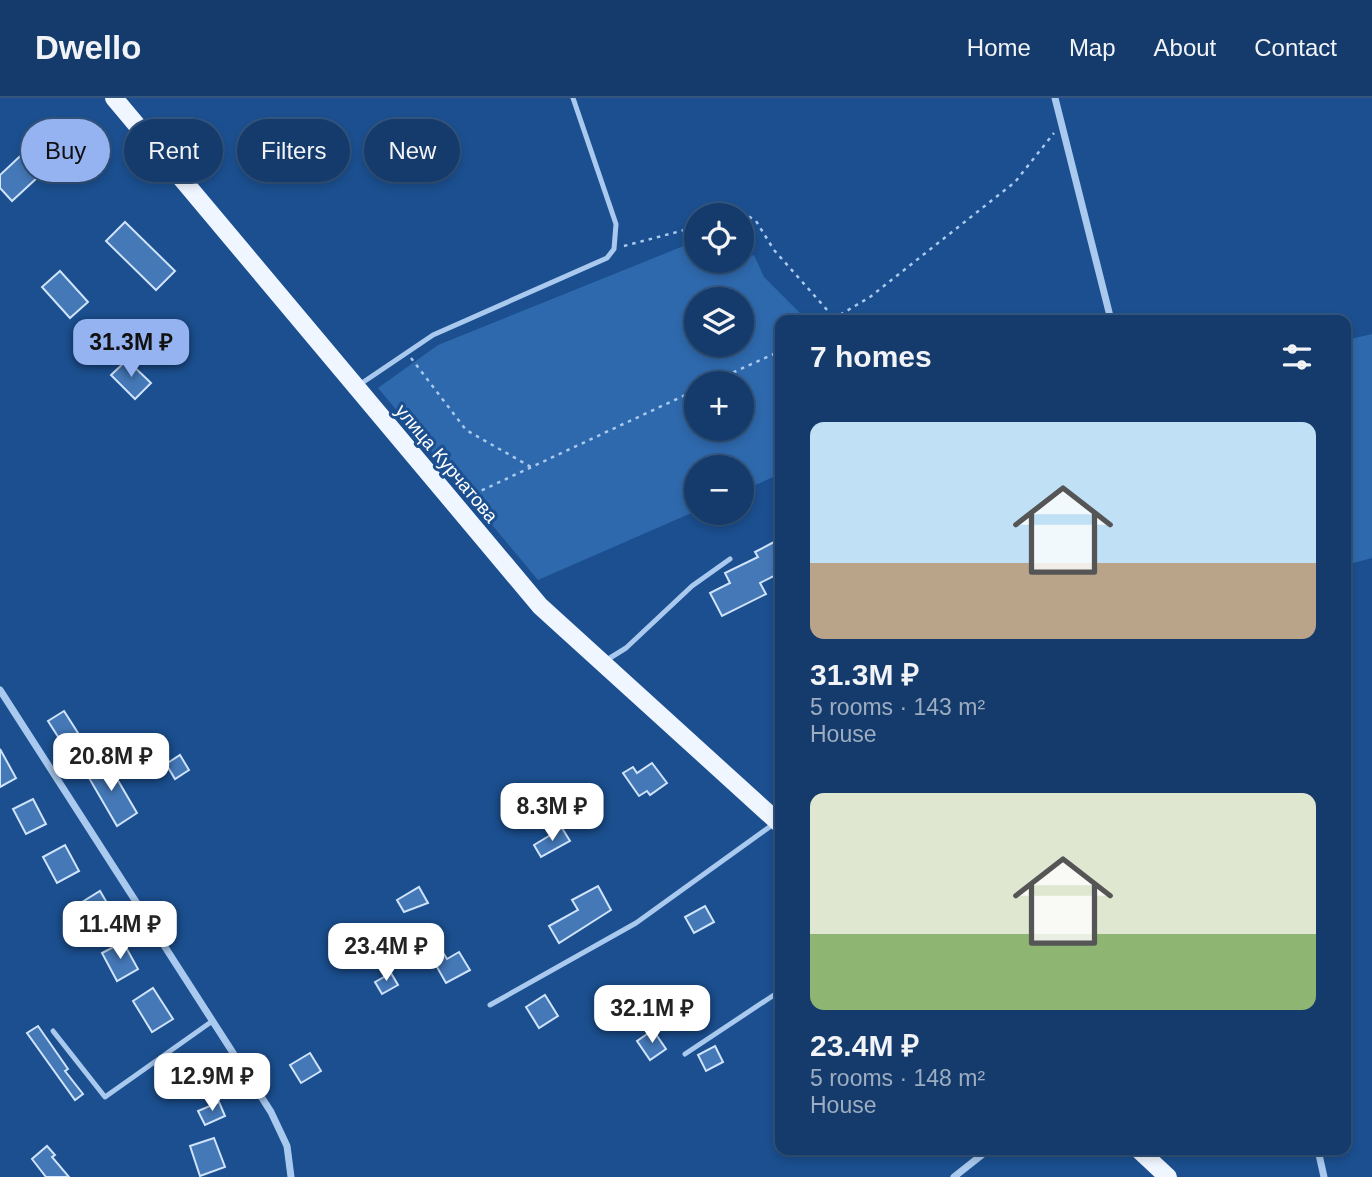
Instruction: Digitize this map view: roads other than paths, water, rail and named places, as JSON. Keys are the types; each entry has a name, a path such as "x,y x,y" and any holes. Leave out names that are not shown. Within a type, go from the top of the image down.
{"main road":[{"name":"улица Курчатова","path":"114,98 540,606 775,818"},
{"path":"1144,1155 1168,1177"}],"street":[{"path":"1055,98 1110,315"},
{"path":"0,690 271,1112 287,1146 291,1177"},
{"path":"954,1177 982,1155"},
{"path":"1319,1155 1324,1177"}],"lane":[{"path":"356,387 433,335 607,258 614,249 616,224 573,98"},
{"path":"603,663 626,648 692,586 730,559"},
{"path":"491,1005 636,923 775,825"},
{"path":"685,1054 775,994"},
{"path":"53,1031 105,1097 211,1022"}]}
